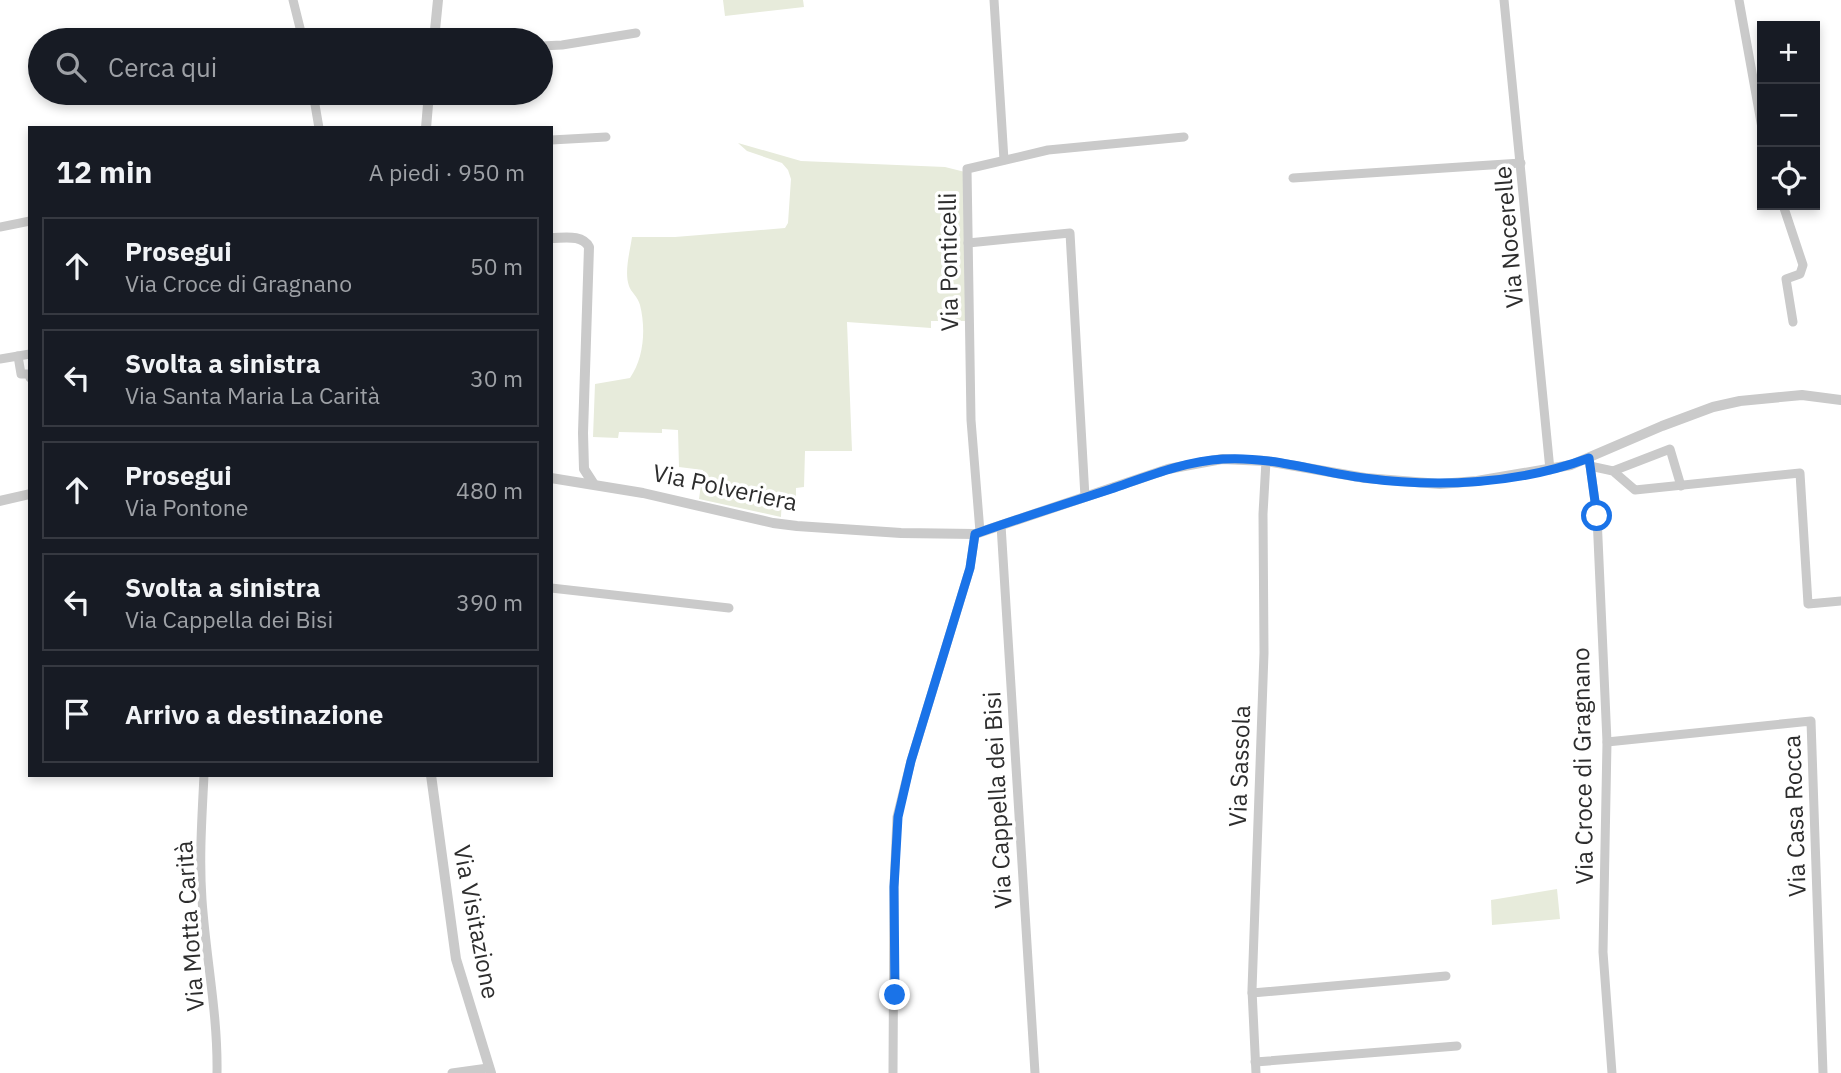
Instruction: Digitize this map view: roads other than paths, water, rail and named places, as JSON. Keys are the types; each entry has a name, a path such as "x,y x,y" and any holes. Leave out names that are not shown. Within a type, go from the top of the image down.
{"street":[{"path":"293,0 300,28"},
{"path":"435,28 438,0"},
{"path":"993,0 1004,160"},
{"name":"Via Nocerelle","path":"1504,0 1550,470"},
{"path":"1739,0 1757,100"},
{"path":"553,45 636,33"},
{"path":"315,105 319,126"},
{"path":"426,126 428,105"},
{"path":"553,140 606,136"},
{"name":"Via Ponticelli","path":"978,533 971,421 967,169 1048,150 1184,137"},
{"path":"1293,178 1521,163"},
{"path":"1785,210 1803,265 1800,274 1789,277 1785,282 1793,322"},
{"path":"0,227 28,221"},
{"path":"968,243 1070,233 1086,497"},
{"path":"553,238 579,238 587,242 589,247 583,433 584,469 593,483"},
{"path":"0,359 28,354"},
{"path":"18,356 21,374 28,374"},
{"name":"Via Polveriera","path":"553,478 593,483 797,526 901,533 978,533 1177,468 1222,459 1266,461 1365,478 1440,484 1487,480 1590,462 1662,426 1713,407 1741,401 1802,395 1841,400"},
{"path":"1613,471 1670,449 1681,486"},
{"name":"Via Sassola","path":"1256,1073 1252,993 1264,653 1263,514 1266,461"},
{"path":"1590,462 1613,471 1635,490 1800,473 1808,604 1841,601"},
{"name":"Via Croce di Gragnano","path":"1590,462 1597,516 1606,742 1603,952 1612,1073"},
{"path":"574,481 584,469"},
{"path":"0,501 28,494"},
{"name":"Via Cappella dei Bisi","path":"1001,525 1035,1073"},
{"path":"893,1073 894,887 898,817 911,761 970,568 978,533"},
{"path":"553,588 729,608"},
{"name":"Via Casa Rocca","path":"1606,742 1811,722 1823,1073"},
{"name":"Via Motta Carità","path":"204,777 200,850 202,901 218,1034 217,1073"},
{"name":"Via Visitazione","path":"431,777 456,959 490,1071"},
{"path":"1252,993 1446,976"},
{"path":"1255,1062 1457,1046"},
{"path":"452,1073 490,1071"}]}
